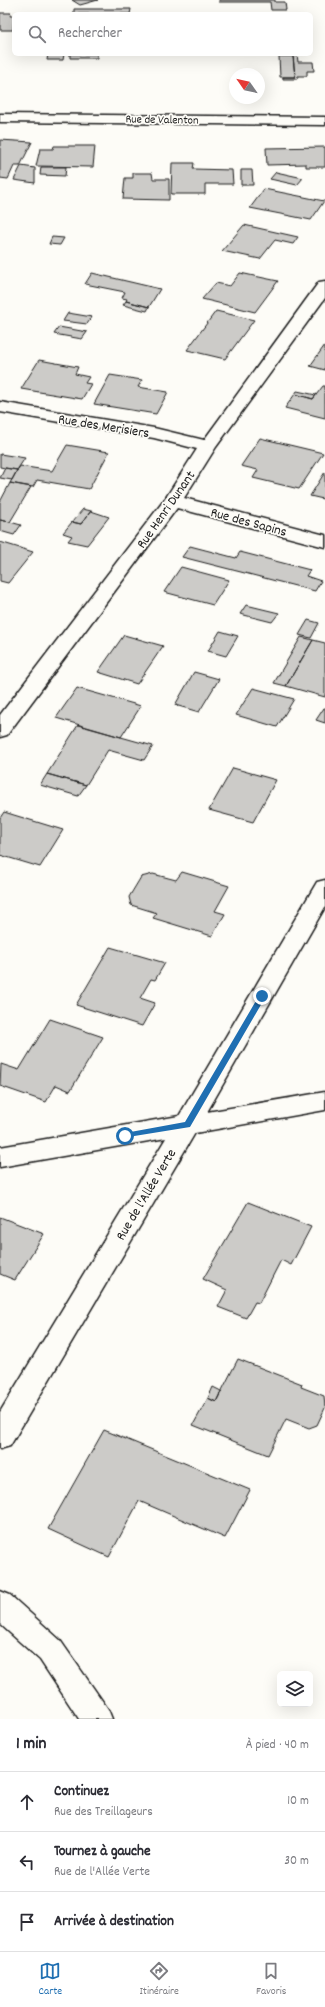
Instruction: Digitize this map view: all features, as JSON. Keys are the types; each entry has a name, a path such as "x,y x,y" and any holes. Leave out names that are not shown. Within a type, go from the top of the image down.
{"street":[{"name":"Rue de Valenton","path":"0,118 325,120"},
{"name":"Rue Henri Dunant","path":"0,730 173,501 208,446 325,286"},
{"name":"Rue des Merisiers","path":"0,407 154,433 208,446"},
{"name":"Rue des Sapins","path":"173,501 325,541"},
{"name":"Rue de l'Allée Verte","path":"0,1437 187,1125 325,888"},
{"path":"0,1157 325,1101"},
{"path":"0,1605 50,1650 97,1719"}],"building":[{"path":"72,0 98,0 80,5"},
{"path":"219,0 275,0 275,2 285,2 286,10 271,10 270,2 219,2"},
{"path":"74,9 131,9 130,12 74,12"},
{"path":"0,13 11,13 12,30 0,30"},
{"path":"48,56 64,56 63,60 47,60"},
{"path":"70,56 97,56 97,58 70,58"},
{"path":"279,56 293,56 295,77 280,77"},
{"path":"293,56 297,56 298,62 313,62 314,71 307,71 307,76 298,76 297,79 283,79 283,77 295,77"},
{"path":"0,140 32,142 20,166 14,166 8,179 0,178"},
{"path":"54,146 95,146 93,167 36,166 40,149 53,149"},
{"path":"325,147 325,167 306,167 306,164 267,165 266,148"},
{"path":"172,163 194,163 193,169 232,170 233,184 205,184 205,194 171,194"},
{"path":"21,166 35,168 35,183 14,180"},
{"path":"41,167 66,167 65,176 40,175"},
{"path":"241,170 252,170 253,185 241,185"},
{"path":"276,172 303,178 297,185 270,179"},
{"path":"133,173 152,173 153,179 169,179 169,200 123,199 125,178 133,178"},
{"path":"264,189 324,201 311,220 250,208"},
{"path":"244,225 298,237 293,244 275,240 260,259 222,251"},
{"path":"52,237 64,238 60,245 49,244"},
{"path":"92,273 160,289 149,307 126,301 127,299 122,298 125,292 85,284"},
{"path":"240,273 278,281 255,312 202,299 216,283 230,286"},
{"path":"126,301 149,307 147,311 123,305"},
{"path":"216,311 254,320 225,359 187,350"},
{"path":"68,313 92,317 87,324 63,321"},
{"path":"59,327 87,332 82,339 54,334"},
{"path":"325,345 325,370 310,366"},
{"path":"39,360 78,367 75,374 89,377 85,383 91,384 82,399 21,389"},
{"path":"110,375 142,380 138,387 168,392 156,414 94,404"},
{"path":"323,386 325,386 325,418 285,408 295,394 313,399"},
{"path":"297,391 316,395 313,399 295,394"},
{"path":"260,438 323,453 299,489 253,478 258,470 241,466"},
{"path":"67,445 109,452 89,489 37,480 33,487 10,483 20,466 52,471"},
{"path":"0,454 25,458 17,470 0,467"},
{"path":"5,468 17,470 12,480 0,478"},
{"path":"325,472 325,497 323,499 310,496"},
{"path":"10,483 31,487 10,522 0,520 0,502"},
{"path":"83,509 91,511 81,524 72,522"},
{"path":"91,511 109,517 87,545 68,541 72,536 63,533 72,522 81,524"},
{"path":"0,520 21,525 14,535 0,531"},
{"path":"0,542 33,552 8,583 0,581"},
{"path":"190,546 236,558 240,552 310,570 306,576 321,581 315,591 182,557"},
{"path":"181,567 229,580 213,605 164,592"},
{"path":"246,605 279,613 272,622 240,614"},
{"path":"308,620 319,623 311,638 299,635"},
{"path":"220,631 238,636 226,656 208,651"},
{"path":"124,635 163,646 137,684 98,672"},
{"path":"301,637 313,640 286,686 274,683"},
{"path":"313,640 325,643 325,697 286,686"},
{"path":"194,672 219,679 199,712 175,705"},
{"path":"77,688 141,706 121,737 56,718"},
{"path":"253,688 294,699 277,727 236,715"},
{"path":"325,708 325,723 316,720"},
{"path":"78,725 153,746 144,760 108,750 86,785 47,774"},
{"path":"233,768 276,780 253,822 209,810"},
{"path":"47,774 86,785 78,796 40,785"},
{"path":"4,812 63,830 40,867 0,855 0,818"},
{"path":"182,872 229,886 215,911 225,914 212,936 153,918 157,913 131,905 129,897 141,877 153,874 176,880"},
{"path":"110,947 165,963 155,980 151,979 140,998 155,1003 142,1026 76,1005"},
{"path":"50,1019 103,1037 70,1091 56,1085 46,1102 0,1086 1,1064 19,1070"},
{"path":"248,1202 311,1227 291,1265 281,1260 259,1303 255,1302 246,1318 218,1307 227,1290 203,1279"},
{"path":"0,1217 44,1234 15,1280 0,1274"},
{"path":"238,1359 302,1384 301,1387 324,1396 325,1408 317,1425 309,1428 286,1419 268,1455 193,1425 208,1398 216,1402"},
{"path":"213,1387 221,1391 216,1402 208,1398"},
{"path":"104,1430 250,1490 225,1538 139,1501 109,1557 48,1529"}],"route":[{"path":"125,1136 187,1125 262,996"}]}
